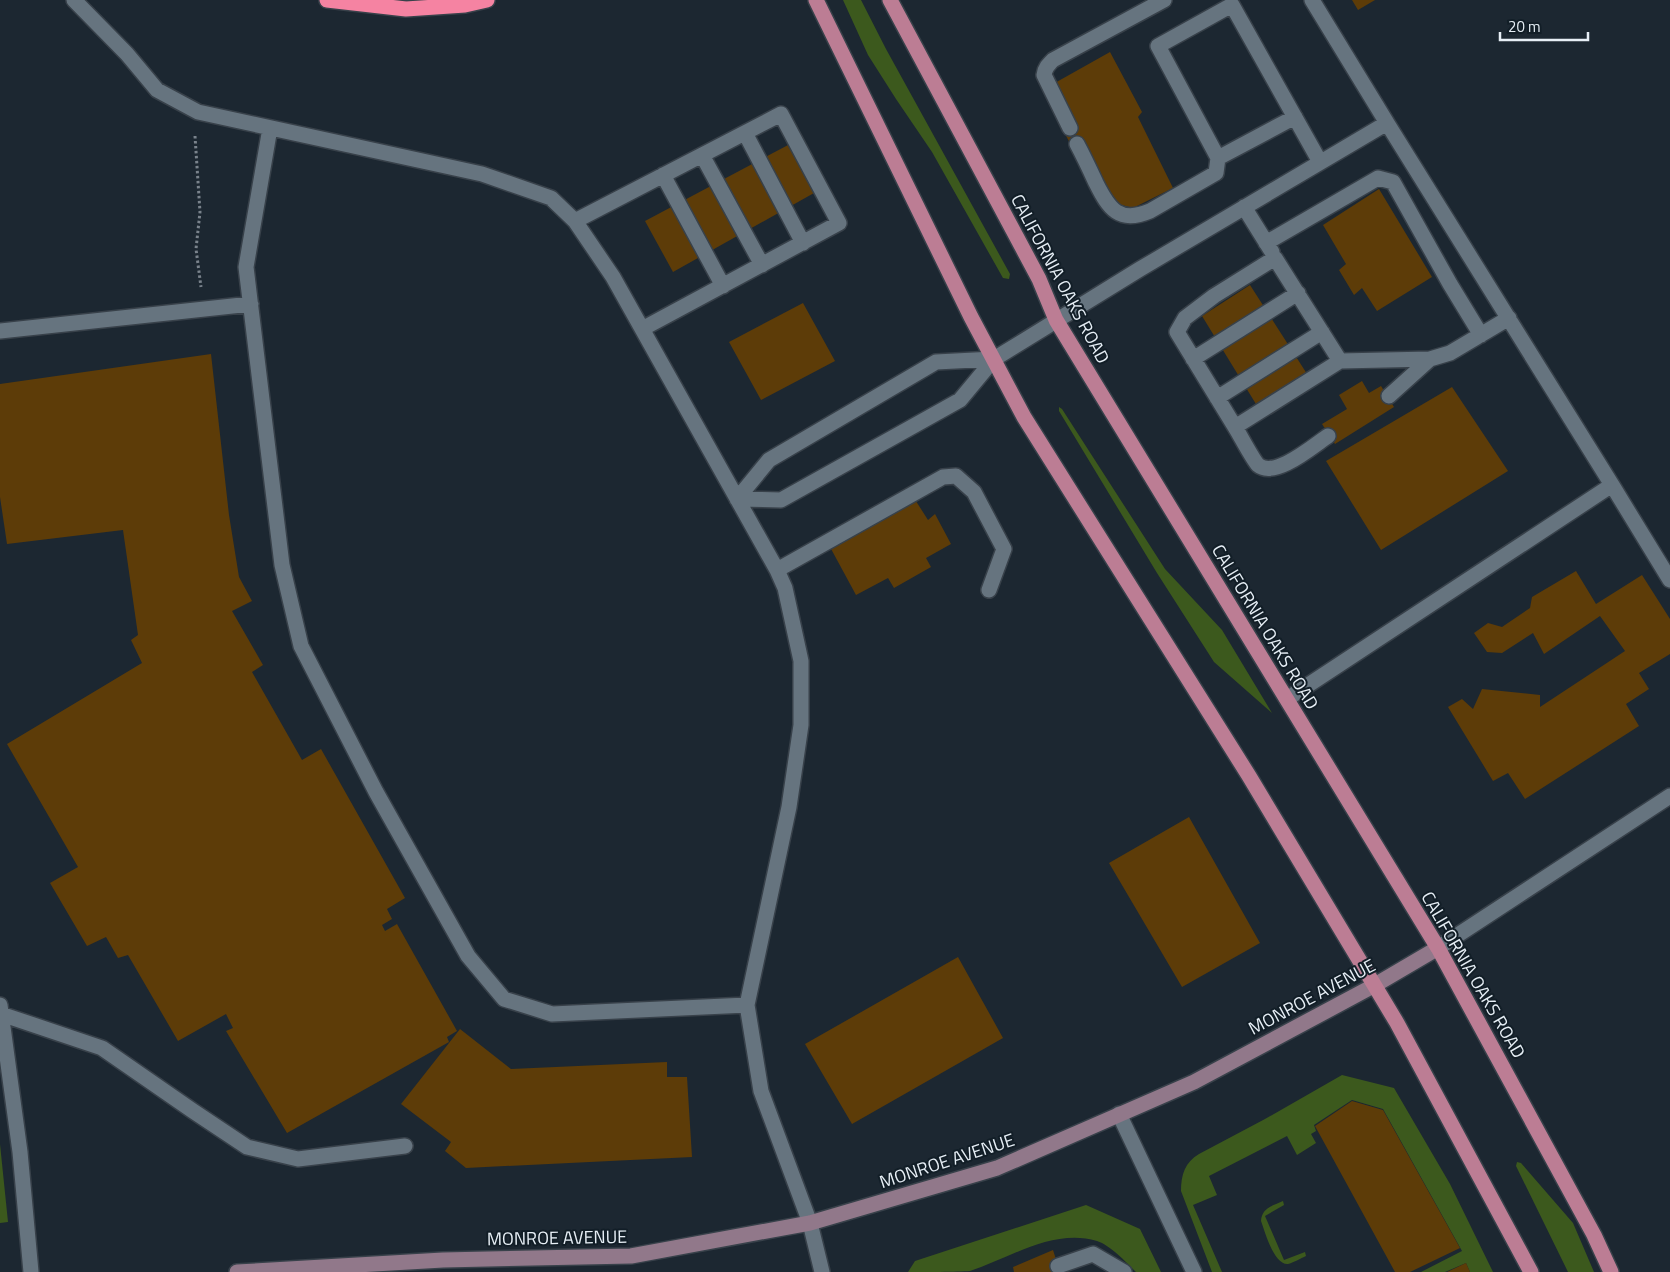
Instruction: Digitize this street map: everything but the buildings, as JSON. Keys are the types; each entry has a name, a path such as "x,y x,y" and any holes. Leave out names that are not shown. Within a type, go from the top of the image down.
{"highway":[{"path":"327,0 406,9 464,5 487,0"}],"main road":[{"path":"816,0 971,317 1024,417 1245,768 1398,1023 1531,1272"},
{"name":"CALIFORNIA OAKS ROAD","path":"890,0 1039,280 1056,320 1438,948 1590,1226 1611,1272"}],"street":[{"path":"74,0 127,54 157,90 198,112 482,174 551,198 575,222 613,278 777,570 784,588 801,661 802,725 789,807 747,1004 761,1091 810,1223 822,1272"},
{"path":"1070,128 1044,76 1044,70 1048,64 1164,0"},
{"path":"1312,0 1670,580"},
{"path":"1077,144 1106,202 1116,212 1128,216 1139,216 1150,211 1216,173 1218,158 1158,46 1230,3 1320,162"},
{"path":"575,222 781,114 839,223 642,329"},
{"path":"1218,158 1295,117"},
{"path":"737,499 781,500 960,400 994,359 1244,206 1387,123"},
{"path":"270,128 246,267 282,565 301,646 376,792 468,956 504,999 552,1014 747,1004"},
{"path":"745,133 803,243"},
{"path":"702,155 762,265"},
{"path":"663,175 723,286"},
{"path":"1266,243 1378,178 1393,182 1481,335"},
{"path":"1244,206 1340,361"},
{"path":"1275,258 1214,296 1186,318 1177,332 1258,465 1269,469 1283,466 1328,436"},
{"path":"1193,359 1298,293"},
{"path":"0,331 251,304"},
{"path":"1235,428 1340,361 1430,359 1450,353 1509,318"},
{"path":"1217,398 1322,332"},
{"path":"737,499 769,460 936,362 994,359"},
{"path":"1389,396 1430,359"},
{"path":"777,570 943,476 956,476 974,492 1004,549 989,590"},
{"path":"1287,699 1612,486"},
{"name":"MONROE AVENUE","path":"237,1272 443,1260 631,1256 810,1223 997,1168 1194,1082 1375,985 1438,948 1670,796"},
{"path":"31,1272 20,1152 1,1008 102,1048 247,1147 298,1159 405,1146"},
{"path":"1118,1114 1194,1272"},
{"path":"1058,1266 1093,1254 1124,1272"}],"path":[{"path":"195,136 200,212 196,249 201,288"}],"green space":[{"path":"843,0 861,0 1010,274 1009,279 1003,278 932,152 868,55"},
{"path":"1059,407 1165,569 1222,630 1272,713 1214,662 1157,573 1059,411"},
{"path":"1342,1075 1394,1088 1450,1184 1493,1272 1470,1272 1466,1263 1445,1272 1421,1272 1462,1251 1383,1109 1352,1100 1314,1125 1316,1131 1311,1134 1316,1143 1297,1155 1287,1136 1209,1176 1217,1195 1193,1205 1222,1272 1212,1272 1181,1191 1183,1174 1187,1165 1199,1154"},
{"path":"0,1144 8,1222 0,1223"},
{"path":"1517,1162 1521,1163 1573,1223 1594,1272 1568,1272 1516,1166"},
{"path":"1283,1201 1284,1205 1265,1216 1284,1260 1305,1252 1306,1256 1288,1264 1283,1263 1274,1254 1261,1221 1266,1210"},
{"path":"1086,1205 1140,1229 1161,1272 1136,1272 1118,1254 1102,1243 1081,1238 1064,1238 1032,1246 970,1271 908,1272 915,1261"}]}
